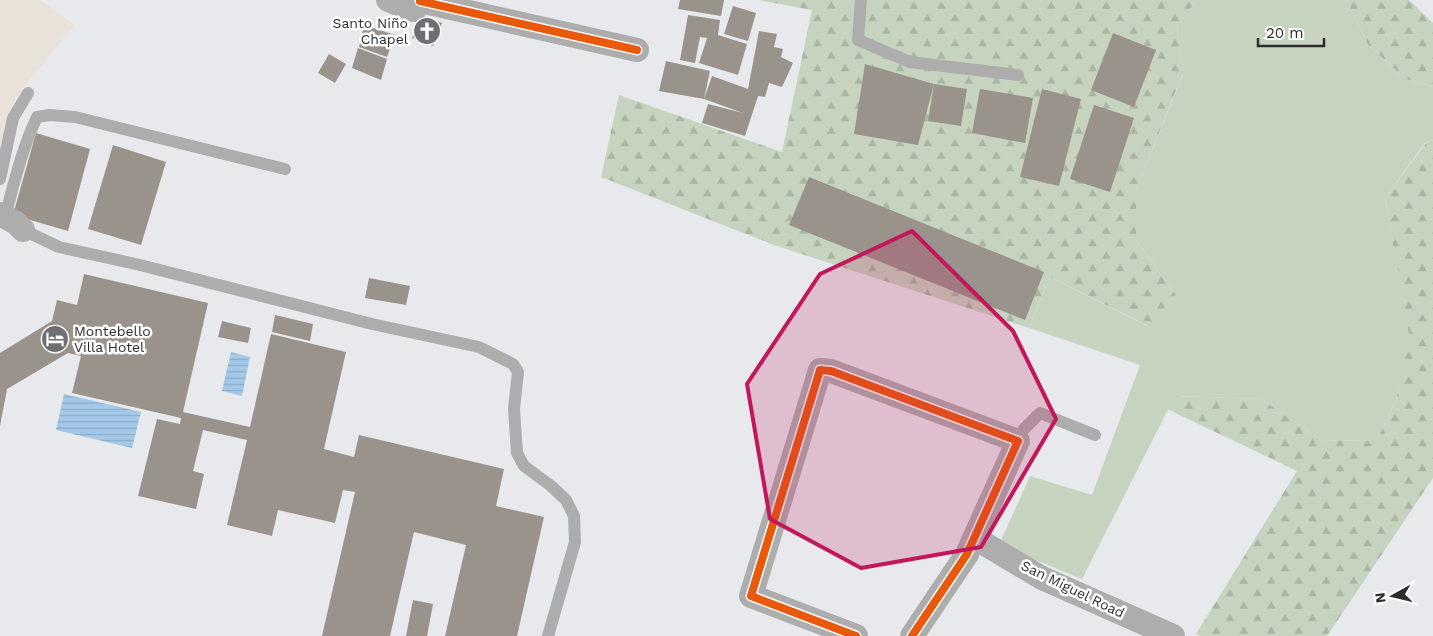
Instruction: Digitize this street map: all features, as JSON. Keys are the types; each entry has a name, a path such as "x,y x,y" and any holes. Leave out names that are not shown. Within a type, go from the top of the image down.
{"street":[{"path":"388,0 414,10 420,1 637,50"},
{"path":"856,636 751,596 820,370 831,371 1018,441 967,554 912,636"},
{"name":"San Miguel Road","path":"975,538 1042,578 1173,636"}],"lane":[{"path":"861,0 858,40 910,62 1018,75"},
{"path":"0,179 13,118 28,93"},
{"path":"285,169 75,117 50,115 37,117 20,162 10,220 59,247 169,272 372,324 480,347 513,364 518,372 514,409 517,453 524,466 550,485 566,500 574,516 576,542 548,636"},
{"path":"1018,441 1024,429 1040,413 1096,435"}],"highlighted area":[{"path":"912,231 1013,331 1056,419 981,547 861,568 770,519 747,384 820,274"}],"shaded area":[{"path":"0,0 40,0 74,25 16,97 0,146"}],"green space":[{"path":"758,0 1197,0 1177,26 1183,73 1136,190 1136,240 1176,295 1148,326 1050,277 1029,328 774,245 601,177 619,95 782,152 812,10"},
{"path":"1197,0 1346,0 1368,45 1406,79 1433,87 1433,140 1425,143 1385,198 1410,334 1396,401 1376,441 1321,440 1261,399 1175,396 1082,579 999,545 1030,476 1092,495 1140,365 1029,328 1050,277 1147,326 1176,295 1136,240 1136,190 1183,74 1177,26"},
{"path":"1346,0 1409,0 1433,23 1433,87 1406,79 1368,45"},
{"path":"1433,140 1433,478 1327,636 1200,636 1196,634 1297,471 1167,409 1175,396 1261,399 1321,440 1376,441 1396,401 1409,334 1385,198 1426,143"}],"water":[{"path":"231,352 250,357 242,396 222,391"},
{"path":"64,394 141,412 132,448 56,430"}],"building":[{"path":"680,0 724,0 721,16 678,9"},
{"path":"733,6 756,13 748,41 724,34"},
{"name":"Santo Niño Chapel","path":"420,15 442,23 433,46 412,38"},
{"path":"688,15 720,20 718,35 747,44 738,75 699,63 707,38 700,37 695,63 680,60"},
{"path":"364,25 395,35 387,57 359,47"},
{"path":"759,31 777,34 774,47 783,49 781,57 793,63 782,87 769,83 765,97 758,96 745,136 702,123 708,104 743,113 704,99 712,76 748,89"},
{"path":"1113,33 1156,50 1134,107 1091,90"},
{"path":"358,48 387,59 381,80 352,68"},
{"path":"329,54 346,64 335,83 318,73"},
{"path":"666,61 710,71 704,99 659,91"},
{"path":"865,64 934,84 918,145 854,134"},
{"path":"934,84 967,89 961,126 928,121"},
{"path":"980,89 1033,98 1025,143 972,133"},
{"path":"1042,89 1081,99 1059,186 1020,177"},
{"path":"1094,105 1134,118 1110,192 1070,179"},
{"path":"36,133 90,149 68,231 13,215"},
{"path":"113,145 166,162 141,245 88,229"},
{"path":"809,177 1044,272 1025,320 789,225"},
{"path":"84,274 208,303 183,412 250,427 271,334 346,352 324,449 354,457 359,435 504,469 496,506 544,517 517,636 445,636 466,545 414,532 390,636 322,636 355,492 343,490 335,523 278,510 272,536 227,525 247,440 203,430 193,471 204,474 196,509 138,496 157,419 180,424 181,418 72,393 81,356 68,353 7,389 0,426 0,353 52,321 57,300 77,305"},
{"path":"369,278 410,286 406,305 365,298"},
{"path":"275,315 313,324 310,341 272,332"},
{"path":"222,321 251,328 248,343 218,337"},
{"path":"413,600 433,604 427,636 406,636"}],"cycle path":[{"path":"420,1 637,50"},
{"path":"856,636 751,596 820,370 831,371 1018,441 967,554 912,636"}],"place":[{"name":"Santo Niño Chapel","path":"427,31"},
{"name":"Montebello Villa Hotel","path":"55,339"}]}
